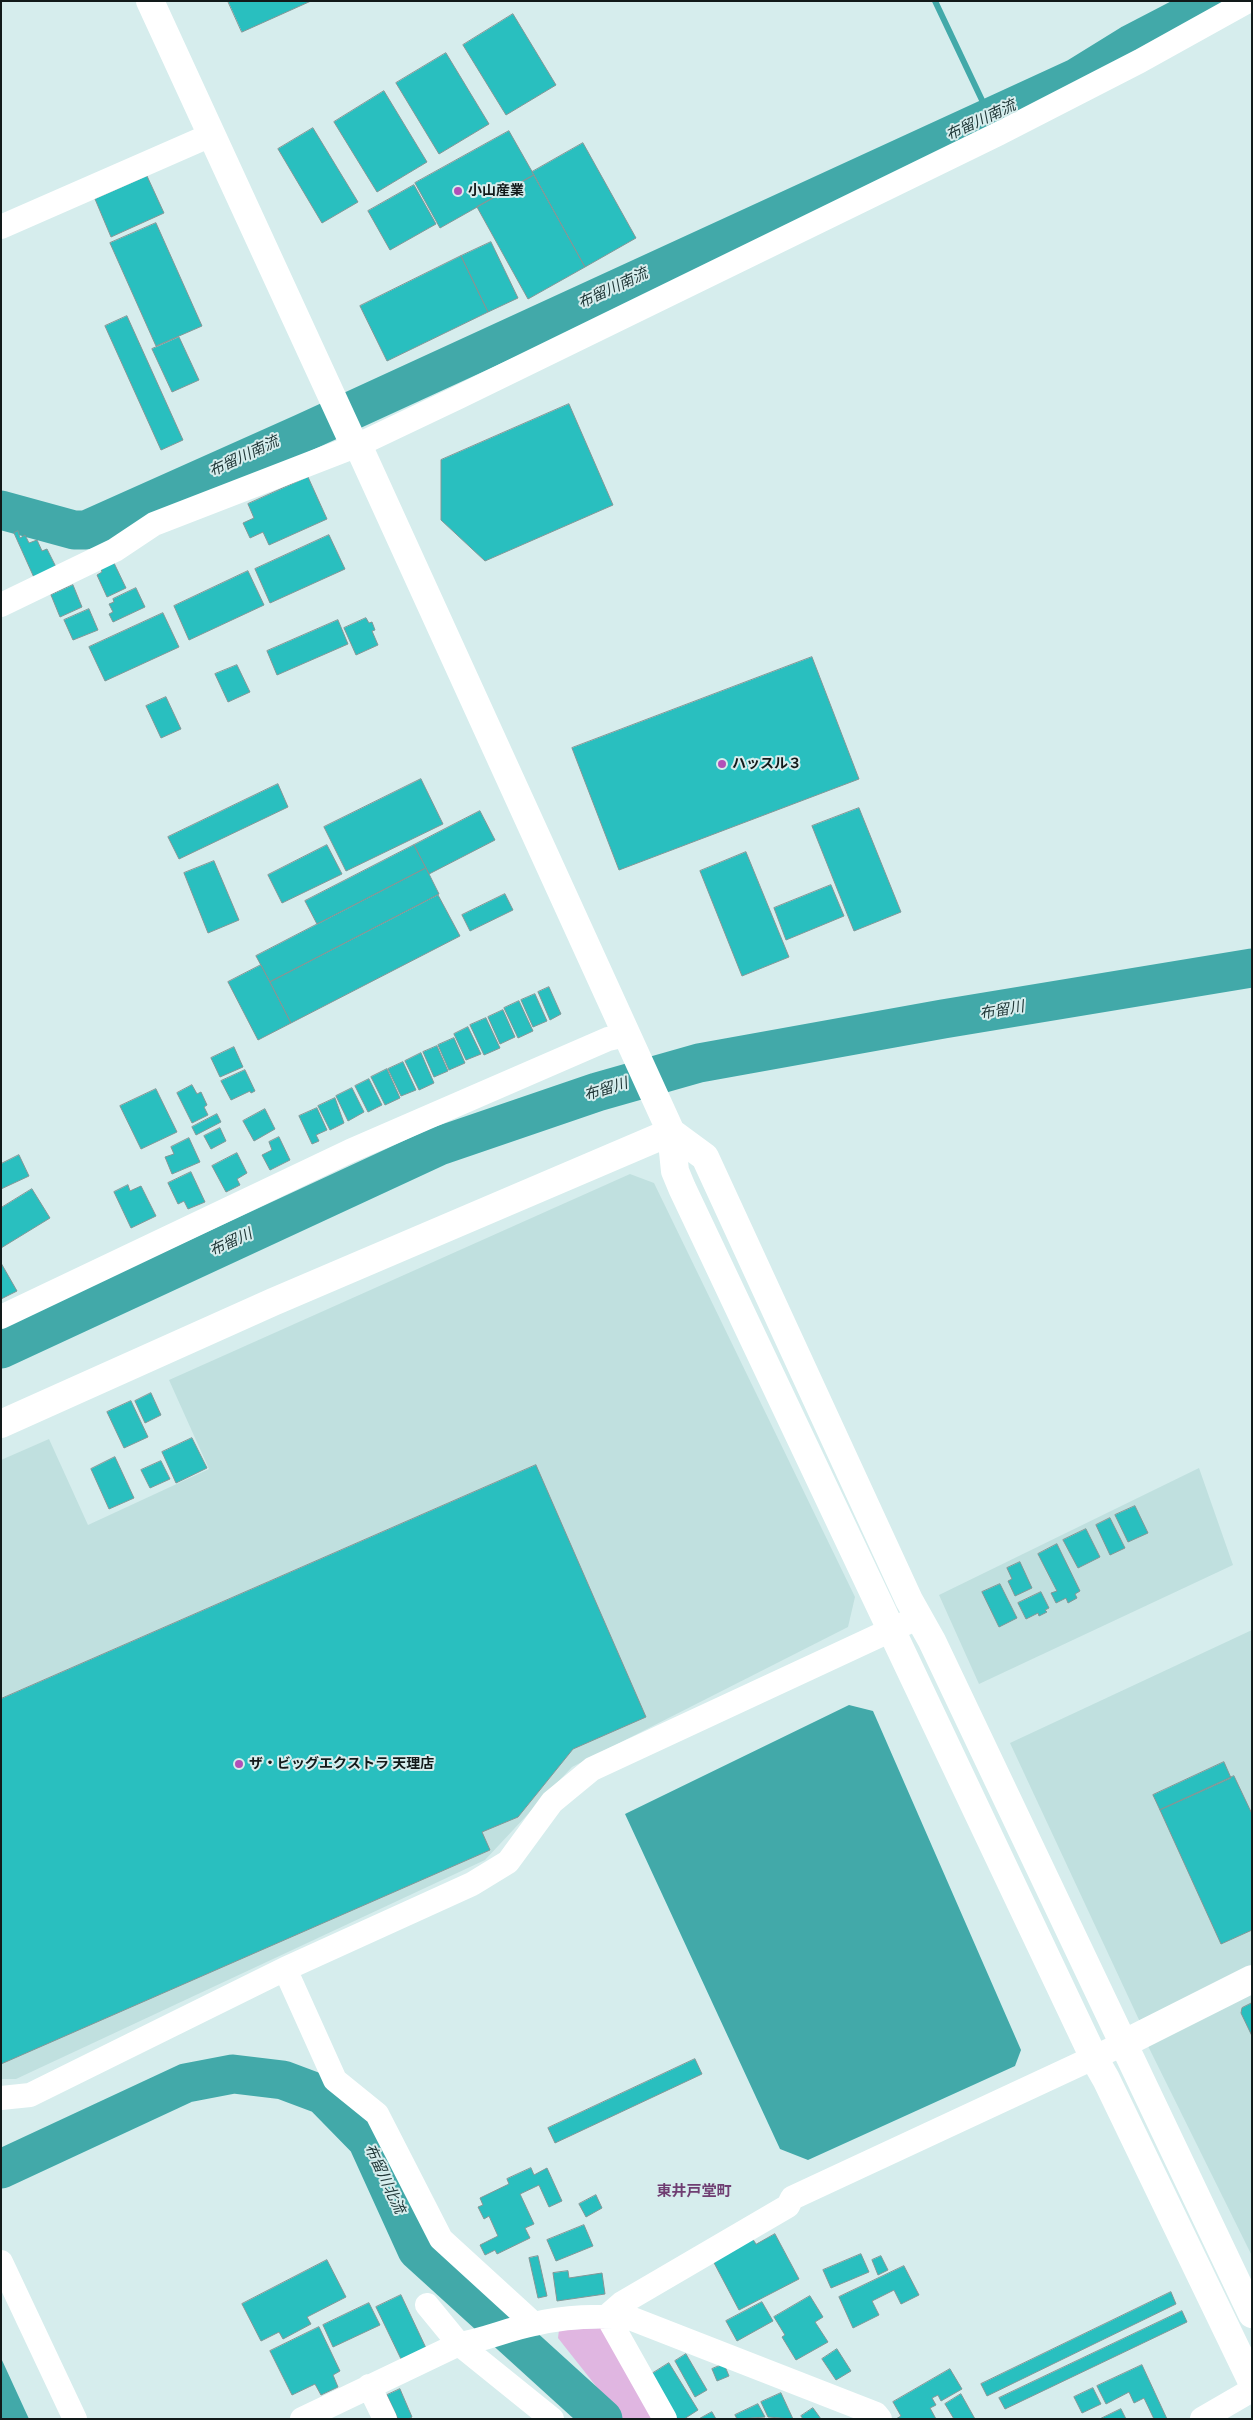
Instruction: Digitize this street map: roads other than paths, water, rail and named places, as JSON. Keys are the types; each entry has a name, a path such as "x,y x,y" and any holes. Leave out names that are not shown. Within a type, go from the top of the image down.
{"street":[{"path":"150,1 334,401 355,441 668,1124 675,1171 682,1188 1094,2058 1106,2079 1252,2382"},
{"path":"1,605 115,550 154,524 355,441 998,134 1248,1"},
{"path":"1,227 211,134"},
{"path":"1,1317 350,1151 608,1039 630,1043"},
{"path":"1,1424 668,1124"},
{"path":"668,1124 705,1157 919,1617 1252,2314"},
{"path":"1,2098 30,2095 285,1969 472,1884 508,1862 552,1802 592,1769 919,1617"},
{"path":"285,1969 335,2080 377,2114 441,2239 529,2325"},
{"path":"608,2316 622,2303 788,2206 792,2198 1094,2058 1252,1980"},
{"path":"1,2262 75,2419"},
{"path":"427,2305 552,2419"},
{"path":"608,2316 665,2419"},
{"path":"302,2419 369,2386 469,2343 529,2325 608,2316 630,2318 876,2414 880,2419"},
{"path":"369,2386 385,2419"},
{"path":"1202,2419 1252,2390"}],"water":[{"path":"849,1705 873,1711 1021,2050 1015,2066 808,2160 780,2149 625,1814"},
{"path":"1,2358 29,2419 1,2419"}],"waterway":[{"path":"935,1 990,117"},
{"name":"布留川南流","path":"1,510 74,530 86,530 303,433 1076,78 1131,44 1214,1"},
{"name":"布留川","path":"1,1349 439,1146 597,1092 699,1063 943,1019 1252,968"},
{"name":"布留川北流","path":"1,2169 186,2083 233,2074 283,2080 323,2095 367,2140 417,2250 603,2419"}],"place":[{"name":"小山産業","path":"458,191"},
{"name":"ハッスル３","path":"722,764"},
{"name":"ザ・ビッグエクストラ 天理店","path":"239,1764"}],"district":[{"name":"東井戸堂町","path":"694,2192"}]}
